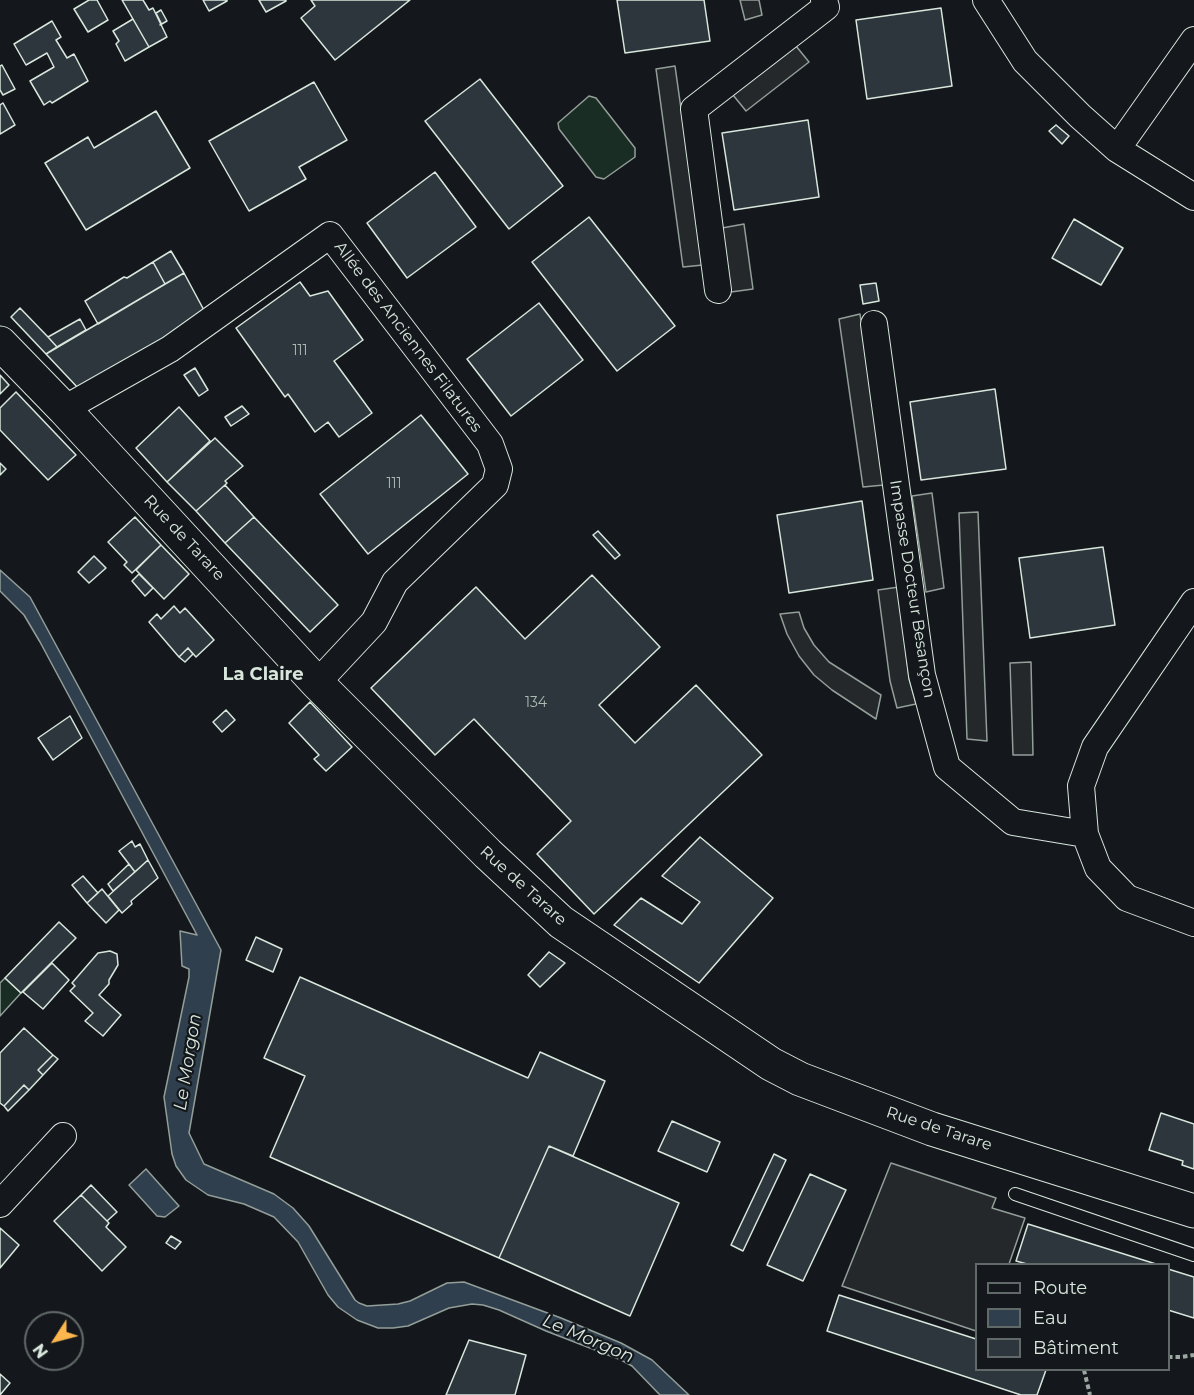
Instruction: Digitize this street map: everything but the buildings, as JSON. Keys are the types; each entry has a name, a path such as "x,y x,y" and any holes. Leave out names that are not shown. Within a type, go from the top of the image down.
{"main road":[{"name":"Rue de Tarare","path":"0,343 318,683 488,854 561,922 771,1064 800,1079 932,1129 1194,1210"}],"street":[{"path":"718,290 694,109 826,7 824,0"},
{"path":"986,0 1025,61 1080,116 1117,149 1194,197"},
{"path":"1117,149 1194,40"},
{"name":"Allée des Anciennes Filatures","path":"64,409 170,350 330,235 490,444 499,469 495,485 395,582 374,622 318,683"},
{"name":"Impasse Docteur Besançon","path":"874,324 922,675 947,768 1013,822 1085,834"},
{"path":"1194,602 1095,747 1081,786 1085,834 1098,868 1127,898 1194,923"},
{"path":"0,1204 63,1136"}],"lane":[{"path":"1015,1194 1194,1255"}],"path":[{"path":"1170,1357 1194,1355"},
{"path":"1084,1371 1090,1395"}],"green space":[{"path":"589,96 596,98 635,148 635,157 604,179 596,177 559,129 558,123"},
{"path":"5,978 21,993 0,1016 0,983"}],"shaded area":[{"path":"740,0 759,0 762,15 745,20"},
{"path":"796,46 809,62 746,111 733,95"},
{"path":"675,66 703,265 683,267 656,69"},
{"path":"744,224 753,289 731,292 722,228"},
{"path":"860,314 884,485 863,487 839,319"},
{"path":"932,493 944,588 926,592 912,496"},
{"path":"978,512 987,741 967,739 959,513"},
{"path":"899,587 909,679 916,704 897,708 890,681 878,590"},
{"path":"799,612 804,628 814,645 829,662 881,695 876,719 832,690 814,675 799,656 787,634 780,614"},
{"path":"1031,662 1033,755 1013,755 1010,663"},
{"path":"891,1163 996,1198 992,1208 1025,1218 1009,1263 975,1263 975,1331 842,1286"}],"water":[{"name":"Le Morgon","path":"0,570 30,597 221,950 189,1133 204,1164 274,1194 293,1208 309,1226 359,1303 367,1306 398,1304 410,1301 447,1283 464,1282 621,1343 652,1360 689,1395 660,1395 632,1366 621,1360 483,1305 472,1304 449,1308 408,1326 393,1328 378,1328 357,1320 338,1307 328,1295 298,1242 274,1217 244,1204 208,1195 186,1180 176,1166 172,1154 164,1097 189,977 189,969 182,966 180,931 197,935 40,642 24,615 0,591"},
{"path":"146,1169 179,1206 165,1217 157,1216 129,1185"}],"district":[{"name":"La Claire","path":"263,675"}]}
